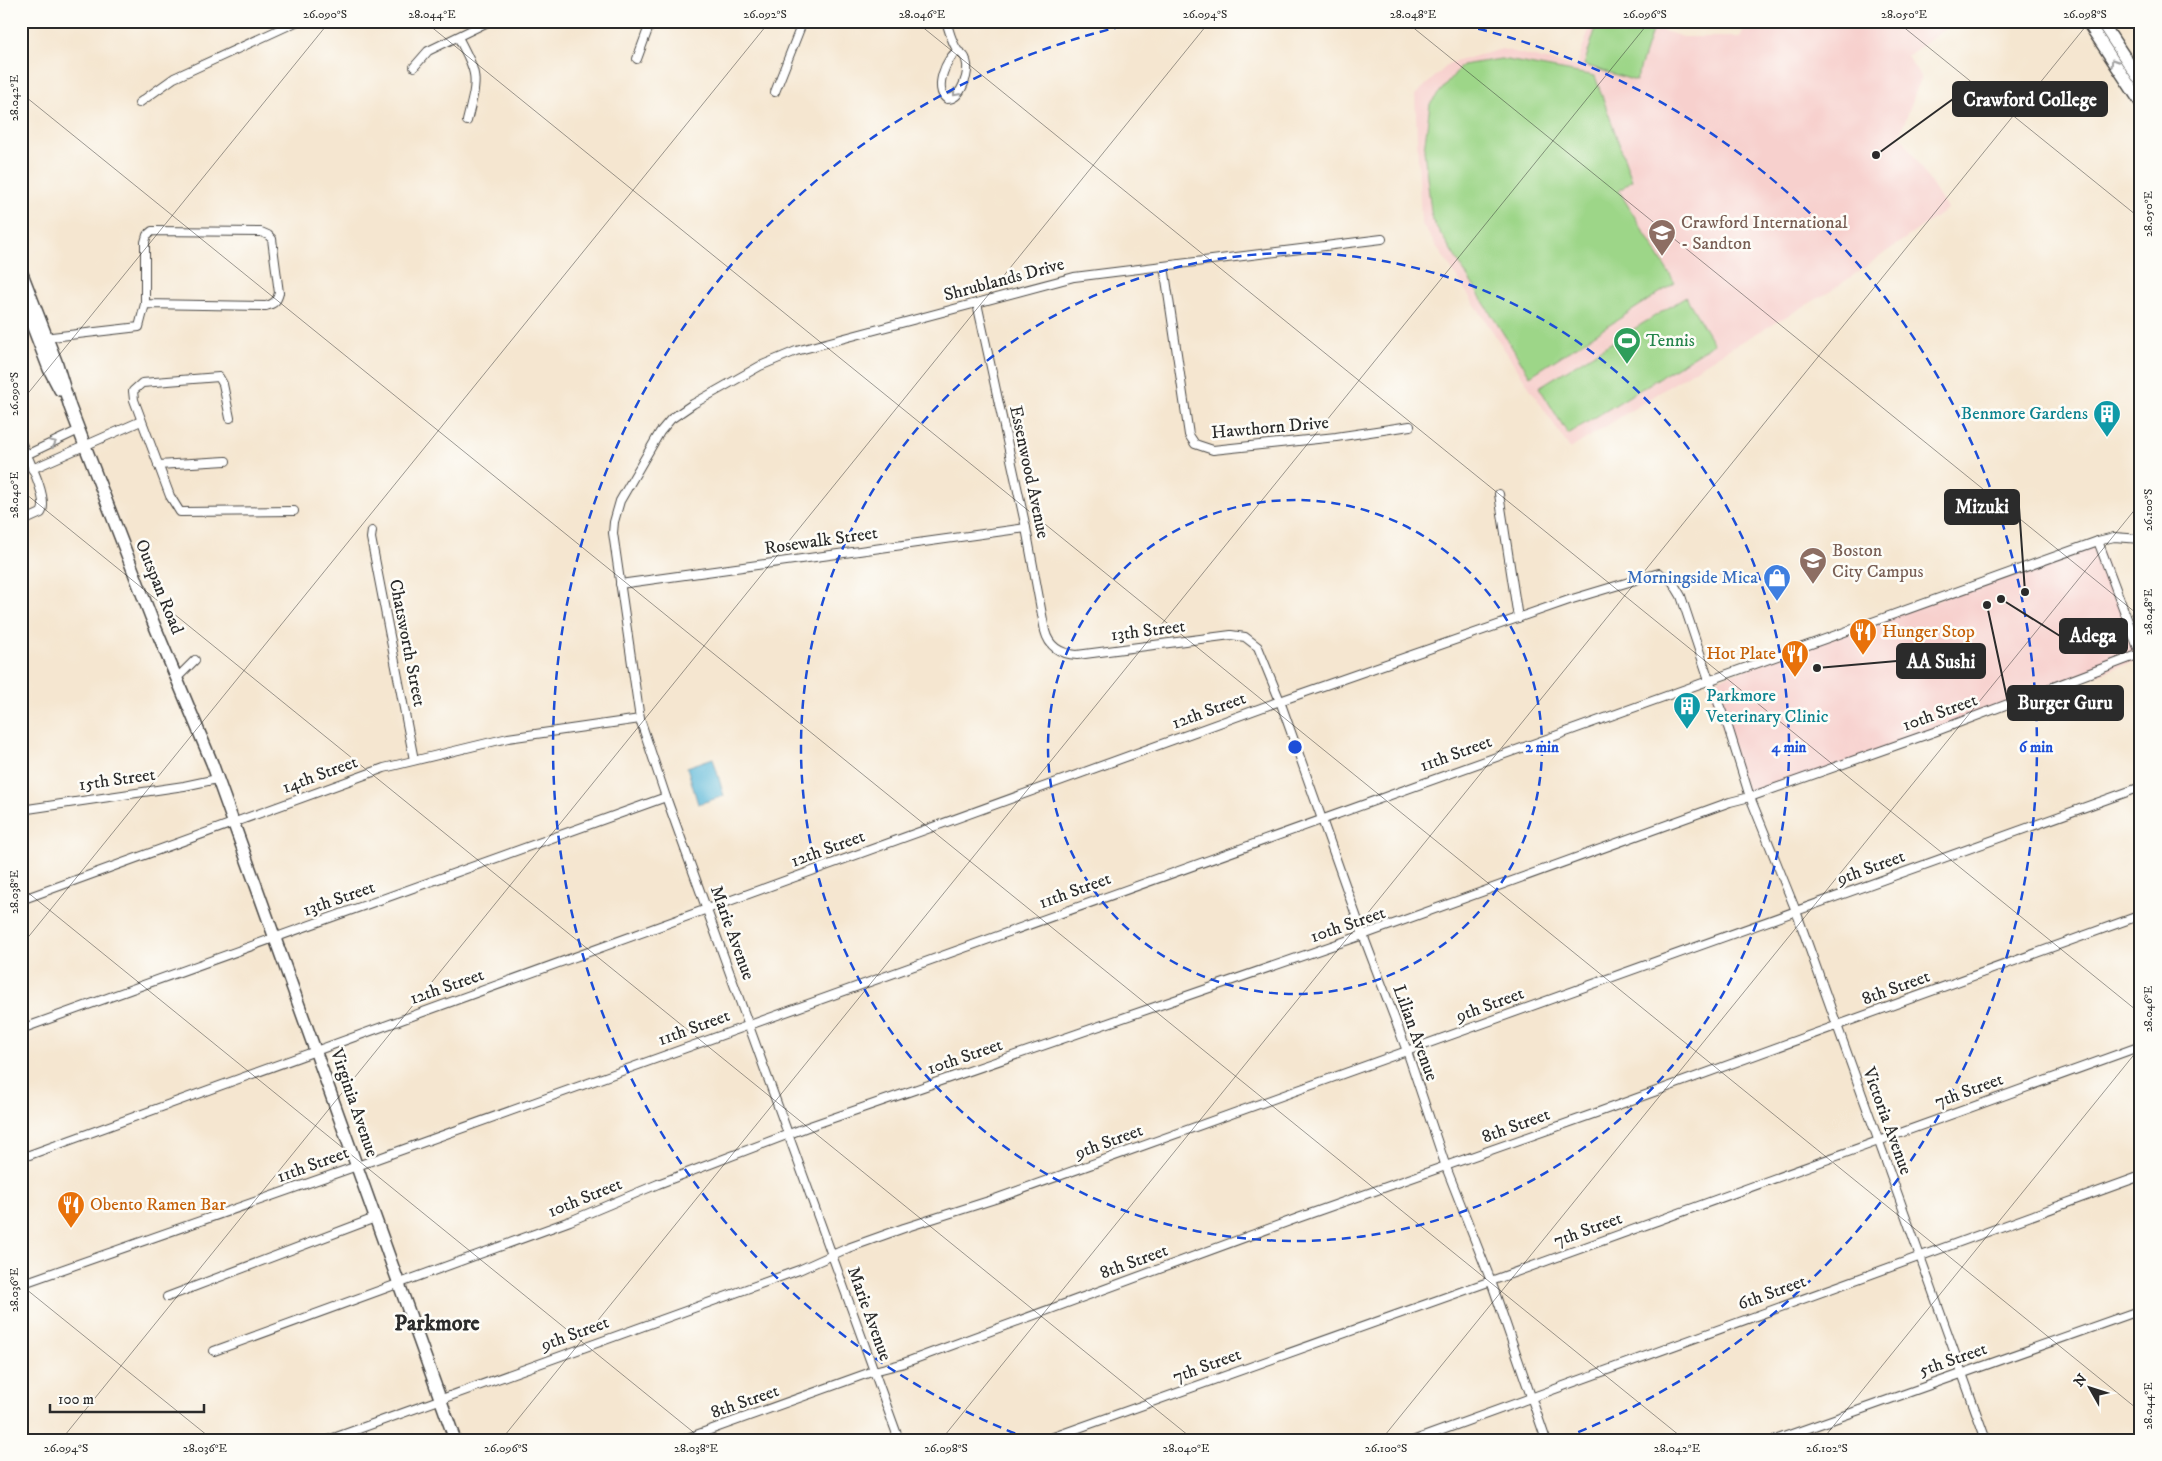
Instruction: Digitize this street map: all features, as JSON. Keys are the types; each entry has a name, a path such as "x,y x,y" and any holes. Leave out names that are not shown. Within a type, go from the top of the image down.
{"street":[{"path":"139,103 174,78 298,21"},
{"path":"414,67 428,51 490,21"},
{"path":"637,59 651,21"},
{"path":"775,92 803,21"},
{"path":"946,21 958,51 966,58 966,71 958,94 951,99 947,99 944,97 941,88 944,73 949,58 958,51"},
{"path":"2087,21 2141,103"},
{"path":"2102,21 2141,82"},
{"path":"458,37 475,72 476,82 467,121"},
{"path":"42,339 137,328 142,322 145,304 145,242 147,235 152,231 261,232 272,239 279,293 273,305 145,304"},
{"name":"Shrublands Drive","path":"660,432 671,419 693,404 760,366 840,338 1056,281 1382,239"},
{"name":"Hawthorn Drive","path":"1164,266 1189,435 1195,444 1213,450 1336,437 1410,426"},
{"name":"Outspan Road","path":"21,271 42,339"},
{"name":"Outspan Road","path":"21,296 42,339 70,406 216,779"},
{"name":"Essenwood Avenue","path":"977,303 1026,528 1045,631 1052,646"},
{"path":"230,418 219,377 138,385 133,394 141,422 173,503 180,512 294,511"},
{"path":"32,469 141,422"},
{"path":"26,455 79,430"},
{"name":"Marie Avenue","path":"660,432 625,491 616,512 613,533 640,719 666,797 899,1440"},
{"path":"21,442 32,469 44,508 38,515 21,522"},
{"path":"158,465 226,461"},
{"path":"1498,494 1518,618"},
{"name":"Rosewalk Street","path":"620,584 1026,528"},
{"name":"Chatsworth Street","path":"372,531 371,538 414,760"},
{"name":"11th Street","path":"21,1284 357,1166 1321,818 2098,541 2114,537 2141,539"},
{"path":"2098,541 2140,655"},
{"name":"12th Street","path":"21,1158 1280,701 1647,575 1662,574 1679,589 1709,680"},
{"name":"13th Street","path":"1052,646 1064,653 1078,655 1231,635 1245,637 1250,640"},
{"name":"Lilian Avenue","path":"1250,640 1261,652 1280,701 1363,936 1407,1051 1446,1167 1491,1281 1546,1440"},
{"name":"10th Street","path":"214,1351 570,1221 658,1184 810,1126 1363,936 1730,802 1750,797 1934,732 2140,655"},
{"path":"177,678 195,660"},
{"path":"1709,680 1728,728 1750,797"},
{"name":"14th Street","path":"21,900 384,768 508,738 640,719"},
{"name":"15th Street","path":"21,810 184,786 216,779"},
{"name":"Virginia Avenue","path":"216,779 316,1050 455,1440"},
{"name":"9th Street","path":"328,1440 799,1270 848,1248 995,1199 2141,787"},
{"name":"13th Street","path":"21,1029 666,797"},
{"name":"Victoria Avenue","path":"1750,797 1796,911 1986,1440"},
{"name":"8th Street","path":"682,1440 874,1371 901,1364 1298,1218 1446,1167 2141,915"},
{"name":"7th Street","path":"1045,1440 2141,1046"},
{"name":"6th Street","path":"1415,1440 2141,1176"},
{"path":"167,1297 375,1218"},
{"name":"5th Street","path":"1775,1440 2141,1310"},
{"path":"2136,1440 2141,1438"}],"shaded area":[{"name":"Crawford International - Sandton","path":"1592,21 1631,21 1683,37 1740,37 1748,21 1957,21 1907,56 1921,78 1900,134 1947,209 1831,291 1722,353 1570,449 1421,223 1415,95 1450,63 1502,49 1576,67"},
{"path":"2098,541 2141,659 1746,798 1707,683"}],"green space":[{"path":"1598,21 1621,21 1652,31 1636,81 1584,65"},
{"path":"1501,59 1595,76 1632,180 1619,191 1675,283 1530,376 1432,220 1424,150 1430,104 1462,65"},
{"name":"Tennis","path":"1686,297 1714,344 1568,434 1539,387"}],"water":[{"path":"713,758 724,796 698,804 687,767"}],"place":[{"name":"Crawford College","path":"1876,155"},
{"name":"Crawford International - Sandton","path":"1662,257"},
{"name":"Tennis","path":"1627,365"},
{"name":"Benmore Gardens","path":"2107,438"},
{"name":"Boston City Campus","path":"1813,585"},
{"name":"Mizuki","path":"2025,592"},
{"name":"Adega","path":"2001,599"},
{"name":"Morningside Mica","path":"1777,602"},
{"name":"Burger Guru","path":"1987,605"},
{"name":"Hunger Stop","path":"1863,656"},
{"name":"AA Sushi","path":"1817,668"},
{"name":"Hot Plate","path":"1795,678"},
{"name":"Parkmore Veterinary Clinic","path":"1687,730"},
{"name":"Obento Ramen Bar","path":"71,1229"}],"district":[{"name":"Parkmore","path":"437,1323"}]}
